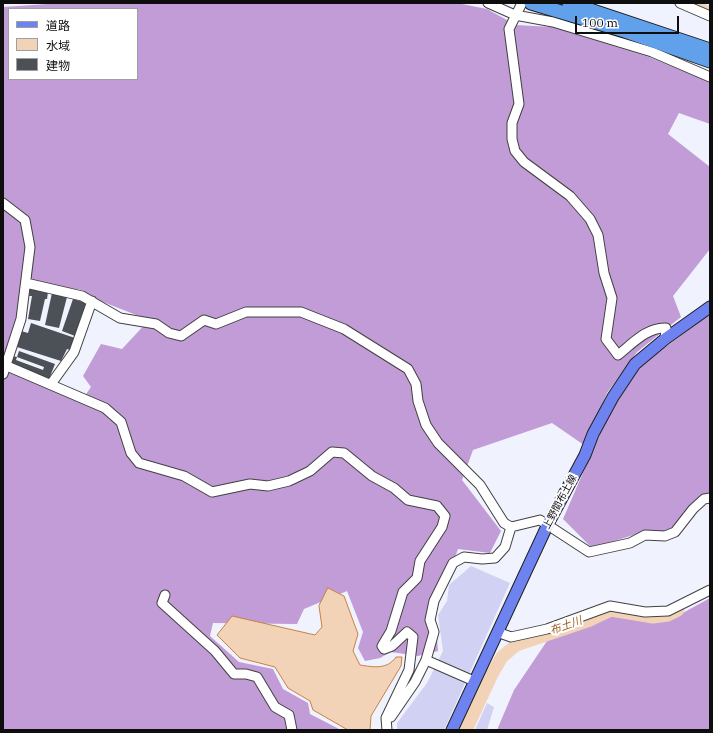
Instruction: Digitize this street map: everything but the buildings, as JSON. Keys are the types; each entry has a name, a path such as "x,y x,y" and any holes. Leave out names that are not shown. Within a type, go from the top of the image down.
{"highway":[{"path":"531,3 625,31 710,60"},
{"path":"569,3 710,50"}],"main road":[{"name":"上野間布土線","path":"452,730 548,524 585,455 593,434 613,397 635,364 665,339 710,307"}],"street":[{"path":"488,3 516,15 554,22 652,52 710,77"},
{"path":"522,3 509,29 519,104 512,123 512,139 515,151 524,162 570,196 590,218 598,235 604,273 612,298 606,339 618,354 640,337 656,328 666,328 665,339"},
{"path":"680,3 710,16"},
{"path":"3,203 25,220 30,247 21,319 5,370 51,384 105,408 121,422 130,452 139,463 184,476 212,492 250,484 268,486 289,481 310,471 332,452 344,453 372,476 394,488 408,500 437,506 445,516 442,527 420,561 417,578 403,592 391,631 382,646 384,649 392,646 407,632 413,637 409,670 386,718 387,730"},
{"path":"26,283 82,296 120,318 156,324 169,333 181,336 204,320 216,324 246,312 301,312 344,329 408,369 416,384 418,401 426,425 438,443 480,485 504,523 511,527 540,520 589,552 630,543 646,535 664,536 675,532 693,509 704,499 710,498"},
{"path":"51,384 74,352 92,301"},
{"path":"387,730 390,718 415,682 426,660 434,632 430,620 434,601 453,563 464,557 482,559 495,558 504,547 511,527"},
{"path":"497,632 511,637 547,630 610,606 645,612 668,611 710,590"},
{"path":"165,595 162,603 215,651 234,674 246,674 256,677 275,707 289,715 292,730"},
{"path":"426,660 474,682"}],"shaded area":[{"path":"62,3 457,3 487,9 516,25 552,27 649,57 710,82 710,124 679,113 668,134 710,167 710,249 673,296 681,317 637,352 607,393 584,445 552,423 473,450 462,480 501,531 490,553 458,549 435,613 438,651 418,656 391,652 380,658 365,661 358,648 363,632 347,591 304,609 297,624 213,623 210,636 239,662 273,669 283,689 308,703 310,714 341,730 3,730 3,7","holes":["22,281 82,290 98,300 149,320 122,349 101,344 83,376 91,387 82,400 3,367 18,319"]},
{"path":"710,314 710,495 701,497 667,533 643,532 592,548 563,519 615,399 640,366"},
{"path":"471,566 510,583 444,730 397,730 397,723 427,683 443,651 438,615 447,601 449,585"},
{"path":"710,598 710,730 497,730 514,690 547,641 610,615 661,622 681,614"},
{"path":"487,703 494,707 487,730 475,730"}],"water":[{"path":"328,588 344,596 358,634 353,651 360,665 380,667 388,664 396,657 402,657 401,666 371,716 370,730 348,730 313,710 310,701 288,688 275,667 240,658 217,635 232,616 315,635 322,627 319,606"}],"waterway":[{"path":"693,3 710,10"},
{"name":"布土川","path":"466,730 492,674 502,657 516,645 590,620 611,610 653,617 668,615 678,610"}]}
